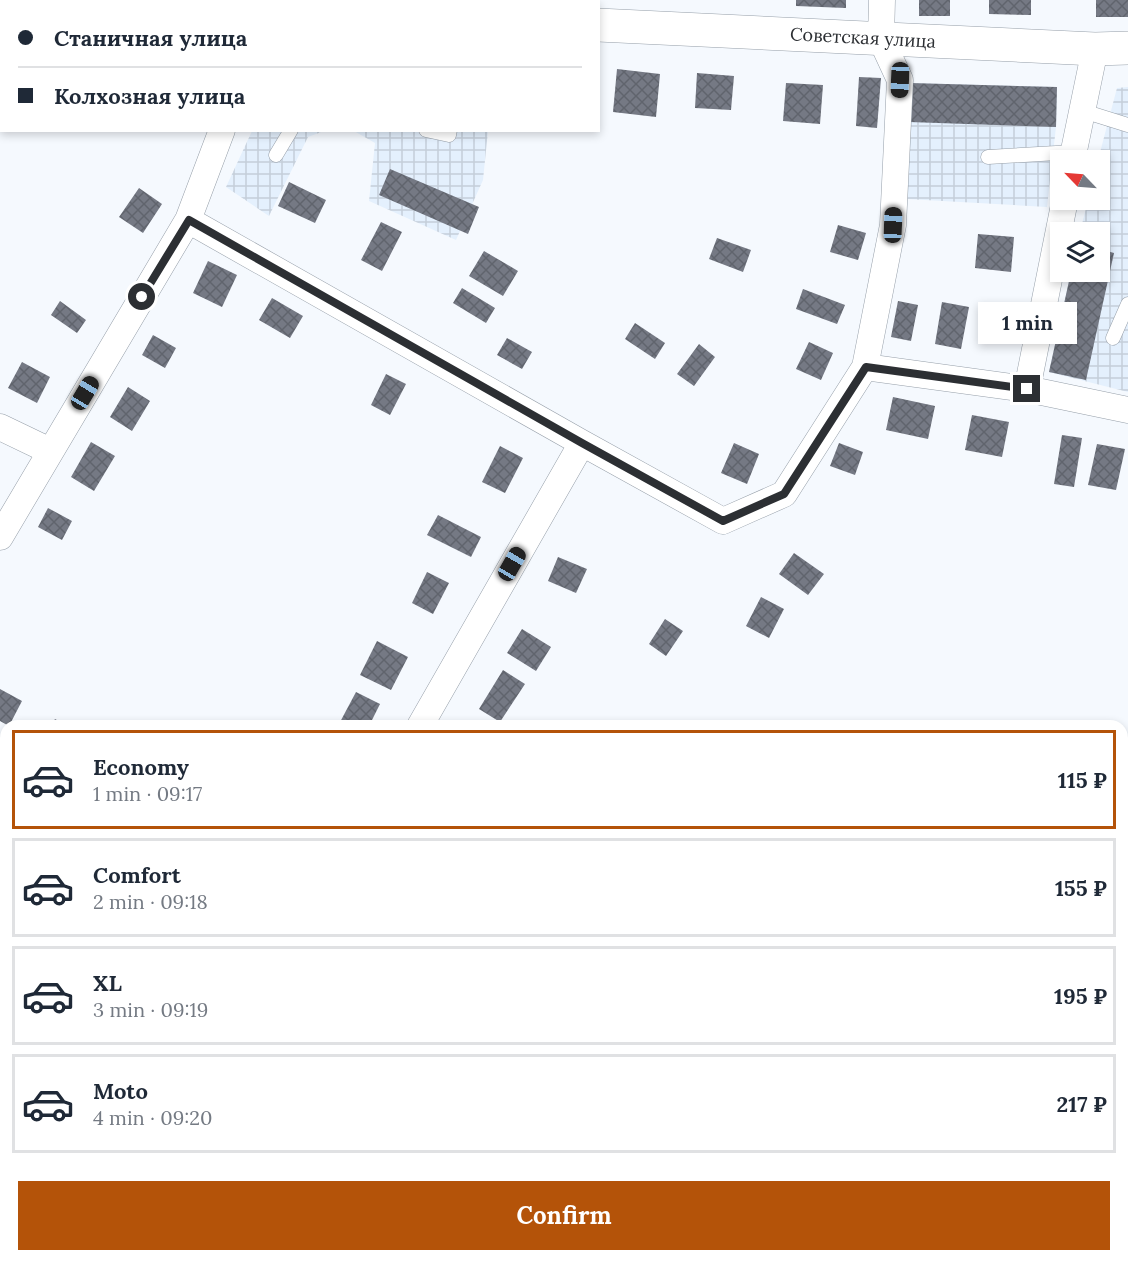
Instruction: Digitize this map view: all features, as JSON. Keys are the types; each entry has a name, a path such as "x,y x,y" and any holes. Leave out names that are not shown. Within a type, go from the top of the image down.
{"street":[{"path":"189,220 723,521 784,494 866,367 893,225 900,91 900,80 880,39 882,0"},
{"name":"Советская улица","path":"600,26 1095,49 1128,48"},
{"path":"1074,150 1095,49"},
{"path":"0,537 189,220 221,132"},
{"path":"1027,389 1063,210"},
{"path":"866,367 1027,389 1128,410"},
{"path":"0,427 50,451"},
{"path":"423,720 582,443"}],"lane":[{"path":"1083,111 1128,125"},
{"path":"276,155 290,132"},
{"path":"435,132 449,135 450,132"},
{"path":"988,157 1050,156"},
{"path":"1113,338 1128,304"}],"shaded area":[{"path":"910,83 1057,87 1056,127 1053,150 1050,150 1047,207 907,199"},
{"path":"1128,87 1128,392 1049,372 1069,282 1110,282 1110,222 1082,222 1086,210 1110,210 1110,150 1101,150 1117,88"},
{"path":"252,132 321,132 308,137 269,216 226,187"},
{"path":"356,132 488,132 483,180 456,240 369,201 375,143"}],"building":[{"path":"796,0 846,0 846,8 796,6"},
{"path":"919,0 950,0 950,16 919,16"},
{"path":"989,0 1031,0 1031,15 989,14"},
{"path":"1096,0 1128,0 1128,17 1096,17"},
{"path":"617,69 660,74 656,117 613,112"},
{"path":"697,73 734,76 731,110 695,108"},
{"path":"859,77 881,78 877,128 856,126"},
{"path":"786,83 823,85 820,124 783,121"},
{"path":"910,83 1057,87 1056,127 909,122"},
{"path":"390,169 479,207 468,234 379,195"},
{"path":"289,182 326,200 315,223 278,206"},
{"path":"139,188 162,204 143,233 119,217"},
{"path":"381,222 402,232 382,271 361,260"},
{"path":"838,225 866,233 858,260 830,252"},
{"path":"978,234 1014,237 1011,272 975,268"},
{"path":"717,238 751,250 743,272 709,259"},
{"path":"484,251 518,271 503,296 469,276"},
{"path":"1110,252 1114,253 1110,271"},
{"path":"208,261 237,275 222,307 193,293"},
{"path":"1069,282 1108,282 1086,380 1049,372"},
{"path":"462,288 495,308 486,323 453,303"},
{"path":"803,289 845,305 837,324 796,309"},
{"path":"272,298 303,316 290,338 259,320"},
{"path":"60,301 86,320 77,333 51,315"},
{"path":"898,301 918,305 911,341 891,337"},
{"path":"942,302 969,307 961,349 935,344"},
{"path":"635,323 665,343 655,359 625,339"},
{"path":"153,335 176,348 165,368 142,355"},
{"path":"507,338 532,352 522,369 497,355"},
{"path":"809,342 833,353 821,380 796,369"},
{"path":"699,344 715,357 694,386 677,374"},
{"path":"22,362 50,377 37,403 8,388"},
{"path":"386,374 406,384 390,415 371,405"},
{"path":"128,387 150,401 132,431 110,417"},
{"path":"893,397 935,406 928,439 886,430"},
{"path":"972,415 1009,422 1002,457 965,450"},
{"path":"1062,435 1082,438 1074,487 1054,484"},
{"path":"91,442 115,456 94,491 71,477"},
{"path":"734,443 759,454 747,484 721,473"},
{"path":"839,443 863,452 855,475 830,466"},
{"path":"1097,444 1125,449 1116,490 1088,485"},
{"path":"500,446 523,458 505,493 482,482"},
{"path":"48,508 72,521 62,540 38,527"},
{"path":"438,515 481,537 471,557 427,535"},
{"path":"794,553 824,574 808,595 779,574"},
{"path":"558,557 587,569 576,593 548,581"},
{"path":"427,572 449,583 433,614 412,603"},
{"path":"761,597 784,609 769,638 746,626"},
{"path":"665,619 683,631 666,656 649,644"},
{"path":"522,629 551,647 536,671 507,653"},
{"path":"377,641 408,657 391,690 360,675"},
{"path":"503,670 525,684 501,720 497,720 479,709"},
{"path":"0,689 22,701 12,720 0,720"},
{"path":"356,692 380,704 372,720 341,720"}],"route":[{"path":"142,297 189,220 723,521 784,494 866,367 1027,389"}]}
